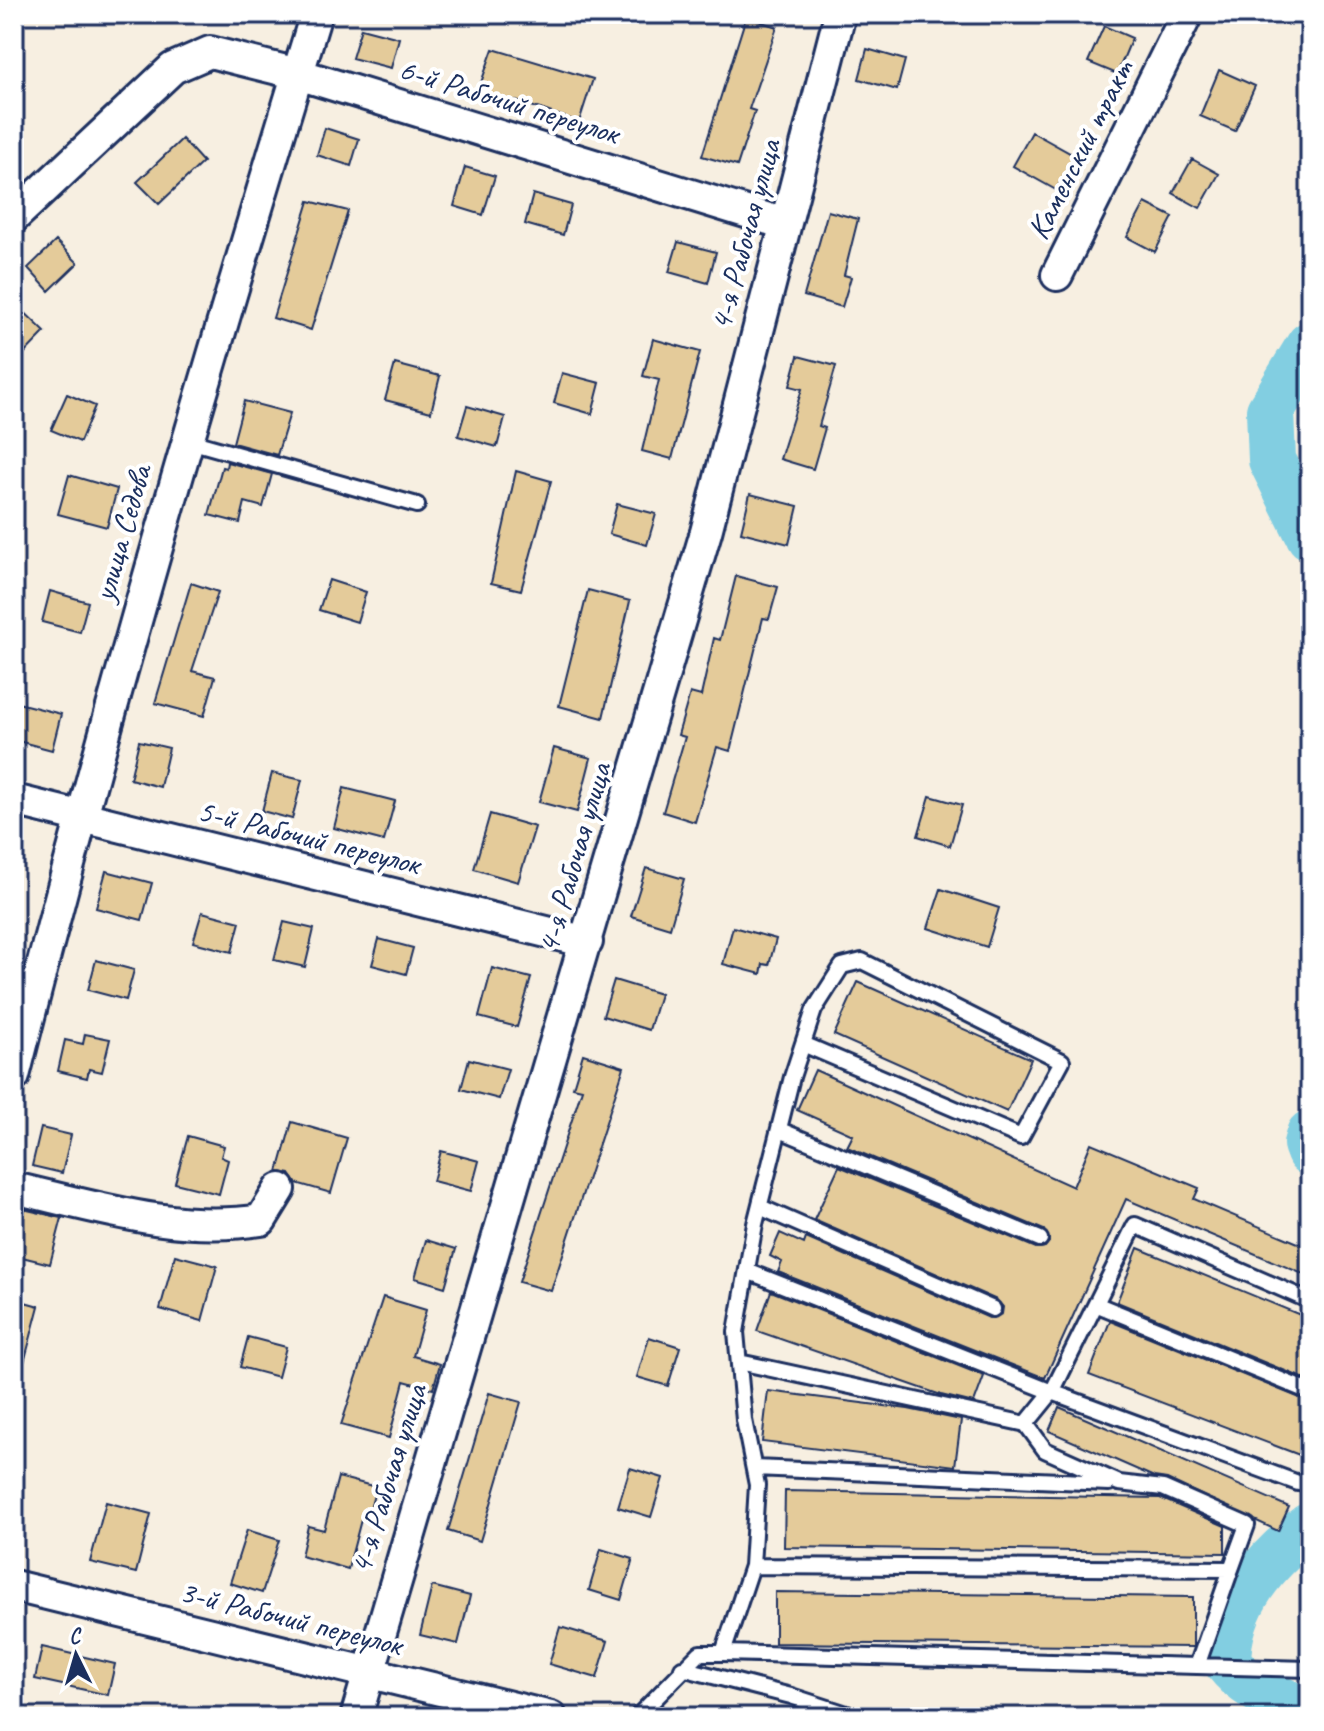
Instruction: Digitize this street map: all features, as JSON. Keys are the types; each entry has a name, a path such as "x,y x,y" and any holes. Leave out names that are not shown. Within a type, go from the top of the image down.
{"street":[{"name":"улица Седова","path":"14,1076 79,817 186,440 316,14"},
{"name":"4-я Рабочая улица","path":"356,1717 366,1674 587,942 706,532 840,14"},
{"name":"Каменский тракт","path":"1057,275 1187,14"},
{"name":"6-й Рабочий переулок","path":"14,217 173,68 210,52 298,74 785,224"},
{"name":"5-й Рабочий переулок","path":"14,800 587,942"},
{"path":"14,1188 168,1223 220,1226 261,1220 280,1189"},
{"name":"3-й Рабочий переулок","path":"14,1586 551,1717"}],"lane":[{"path":"186,440 417,505"},
{"path":"723,1653 752,1566 757,1485 744,1420 736,1332 760,1207 803,1044 814,1010 842,966 862,961 1062,1061 1021,1137 803,1044"},
{"path":"780,1130 1040,1239"},
{"path":"760,1207 993,1309"},
{"path":"1026,1424 1052,1392 1098,1305 1135,1225 1310,1301"},
{"path":"747,1271 1052,1392 1298,1483"},
{"path":"1098,1305 1310,1392"},
{"path":"739,1362 1026,1424 1045,1450 1119,1483"},
{"path":"754,1468 1119,1483 1163,1488 1247,1525 1197,1666"},
{"path":"752,1566 1231,1569"},
{"path":"637,1717 700,1653 1310,1669"},
{"path":"682,1668 791,1696 856,1717"}],"building":[{"path":"746,17 777,27 749,109 755,111 737,166 702,156"},
{"path":"1104,26 1132,38 1117,74 1088,62"},
{"path":"361,28 399,38 391,68 352,58"},
{"path":"493,49 593,79 579,122 513,100 512,106 477,94"},
{"path":"867,49 905,60 897,90 859,79"},
{"path":"1219,70 1255,86 1235,131 1200,116"},
{"path":"325,128 359,139 351,166 317,155"},
{"path":"1032,132 1075,156 1056,190 1013,166"},
{"path":"182,139 203,162 159,204 137,182"},
{"path":"1192,159 1219,174 1200,208 1173,193"},
{"path":"465,167 495,176 483,215 454,206"},
{"path":"533,194 571,205 563,235 525,224"},
{"path":"309,201 348,211 311,330 273,318"},
{"path":"1145,203 1173,217 1155,252 1127,237"},
{"path":"828,211 858,219 844,275 851,277 842,307 804,296"},
{"path":"56,241 78,263 49,291 28,268"},
{"path":"678,242 716,252 708,283 669,272"},
{"path":"14,302 45,332 14,364"},
{"path":"653,339 700,352 672,459 642,451 659,380 643,376"},
{"path":"798,356 836,366 819,426 825,428 813,469 780,459 802,389 790,386"},
{"path":"395,364 440,376 431,412 385,400"},
{"path":"562,373 600,383 592,414 554,403"},
{"path":"67,394 95,406 80,442 51,430"},
{"path":"244,401 290,413 277,455 233,443"},
{"path":"467,406 505,417 497,447 458,436"},
{"path":"227,462 272,474 263,507 245,502 240,523 209,515 222,467 226,468"},
{"path":"516,471 551,481 521,590 491,583"},
{"path":"69,475 117,489 107,527 58,514"},
{"path":"750,494 798,506 789,544 741,532"},
{"path":"617,504 656,514 647,545 609,534"},
{"path":"736,576 778,587 769,619 763,618 730,751 717,747 695,822 663,812 685,737 678,735 690,693 701,696 714,638 720,640"},
{"path":"329,580 366,592 357,622 319,610"},
{"path":"191,583 218,592 192,671 215,677 204,716 155,703"},
{"path":"588,590 630,601 603,718 559,706"},
{"path":"50,591 88,602 80,632 42,622"},
{"path":"14,702 61,714 52,750 14,740"},
{"path":"139,741 169,748 160,787 130,779"},
{"path":"554,748 591,758 577,812 539,802"},
{"path":"272,773 302,780 292,819 262,811"},
{"path":"344,788 395,801 384,841 334,828"},
{"path":"930,796 962,805 950,846 918,836"},
{"path":"490,814 535,827 518,882 474,869"},
{"path":"646,868 684,879 670,928 631,916"},
{"path":"106,871 152,883 142,920 96,908"},
{"path":"941,889 999,908 987,947 928,928"},
{"path":"202,912 240,922 232,952 193,942"},
{"path":"284,922 314,929 305,967 274,960"},
{"path":"733,927 776,939 769,965 763,964 761,974 723,964"},
{"path":"379,939 413,948 406,974 372,965"},
{"path":"96,960 134,970 126,1000 88,990"},
{"path":"492,968 531,978 517,1027 479,1017"},
{"path":"614,980 660,994 649,1030 603,1016"},
{"path":"858,982 1031,1059 1007,1112 834,1035"},
{"path":"85,1034 110,1039 102,1072 89,1069 87,1078 58,1071 65,1040 83,1044"},
{"path":"583,1054 624,1067 551,1291 519,1282 582,1089 573,1087"},
{"path":"469,1059 508,1069 499,1099 461,1089"},
{"path":"815,1070 1073,1187 1091,1143 1199,1188 1194,1199 1310,1248 1310,1277 1126,1199 1045,1378 778,1272 782,1262 770,1256 780,1233 804,1244 806,1238 989,1318 1002,1314 1003,1307 997,1300 814,1220 839,1166 1036,1248 1045,1247 1049,1242 1044,1230 847,1147 853,1135 797,1110"},
{"path":"292,1122 347,1138 331,1193 296,1183 290,1174 278,1172"},
{"path":"41,1128 71,1135 62,1173 32,1166"},
{"path":"188,1136 224,1146 221,1157 228,1160 219,1194 175,1183"},
{"path":"441,1151 479,1161 471,1191 433,1181"},
{"path":"23,1209 62,1218 50,1264 14,1255"},
{"path":"426,1240 456,1249 445,1287 415,1278"},
{"path":"1138,1248 1310,1319 1310,1381 1117,1302"},
{"path":"175,1255 217,1266 202,1321 160,1309"},
{"path":"771,1291 984,1376 974,1403 941,1395 757,1331"},
{"path":"383,1297 426,1310 413,1356 440,1364 433,1389 404,1381 389,1438 341,1425"},
{"path":"14,1299 39,1306 21,1374 14,1373"},
{"path":"1110,1321 1310,1402 1310,1459 1089,1375"},
{"path":"248,1337 286,1347 278,1377 240,1367"},
{"path":"649,1337 680,1347 668,1386 637,1377"},
{"path":"768,1391 908,1409 961,1420 955,1466 762,1442"},
{"path":"489,1393 521,1402 480,1541 448,1531"},
{"path":"1059,1407 1289,1507 1278,1531 1167,1479 1154,1477 1049,1431"},
{"path":"630,1468 663,1478 651,1517 618,1507"},
{"path":"338,1477 376,1487 368,1517 362,1516 348,1569 301,1556 308,1526 324,1530"},
{"path":"785,1491 1160,1498 1225,1526 1225,1553 784,1547"},
{"path":"106,1502 151,1514 136,1573 90,1562"},
{"path":"247,1530 279,1540 262,1593 230,1583"},
{"path":"601,1549 633,1559 621,1600 589,1590"},
{"path":"432,1586 470,1596 458,1644 420,1635"},
{"path":"775,1592 1193,1597 1193,1647 775,1643"},
{"path":"560,1627 608,1641 597,1678 549,1664"},
{"path":"42,1647 115,1664 108,1695 35,1679"}],"waterway":[{"path":"1310,345 1270,411 1272,460 1310,536"},
{"path":"1310,1134 1307,1144 1310,1152"},
{"path":"1310,1526 1278,1554 1252,1585 1234,1620 1227,1662 1255,1687 1310,1714"}]}
